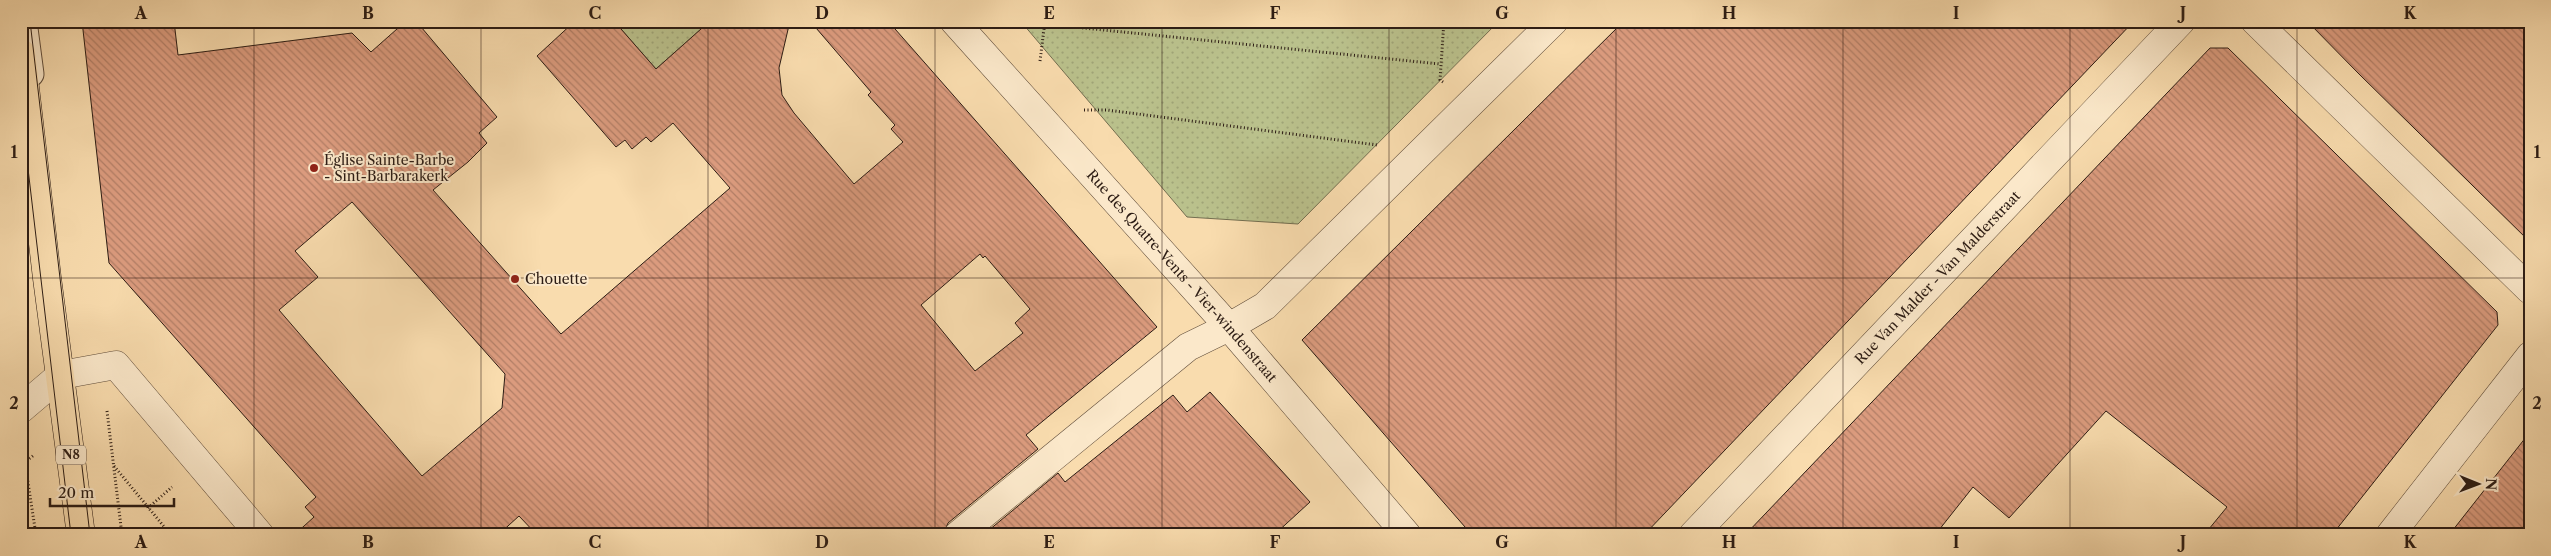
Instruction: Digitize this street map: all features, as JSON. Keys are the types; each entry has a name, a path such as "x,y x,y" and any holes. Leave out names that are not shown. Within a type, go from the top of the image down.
{"main road":[{"name":"N8","path":"21,53 72,373 81,535"}],"street":[{"name":"Rue des Quatre-Vents - Vier-windenstraat","path":"954,21 1230,327 1407,535"},
{"path":"958,535 1188,347 1230,327 1265,306 1554,21"},
{"name":"Rue Van Malder - Van Malderstraat","path":"1693,535 2181,21"},
{"path":"2255,21 2530,290"},
{"path":"2390,535 2530,356"},
{"path":"21,409 72,373 116,366 260,535"}],"lane":[{"path":"24,21 61,349 72,373"}],"path":[{"path":"1444,21 1440,80 1446,86"},
{"path":"1044,24 1440,64"},
{"path":"1034,110 1107,110 1377,144 1383,151"},
{"path":"72,373 106,397 122,535"},
{"path":"21,435 36,535"},
{"path":"21,465 36,453"},
{"path":"113,465 170,535"},
{"path":"148,508 173,487 179,494"}],"green space":[{"path":"614,21 710,21 656,69"},
{"path":"1024,21 1499,21 1298,224 1187,217 1023,24"}],"building":[{"path":"82,21 174,21 178,55 352,33 371,52 406,21 416,21 497,117 479,133 487,143 468,162 433,190 561,334 730,188 673,123 651,142 646,137 632,149 625,140 616,147 537,56 575,21 614,21 656,69 710,21 790,21 779,68 782,95 794,113 854,184 903,142 891,129 895,125 868,95 871,92 810,21 888,21 1157,327 1026,435 1038,449 948,523 943,535 537,535 519,516 498,535 294,535 314,517 305,507 316,497 109,263","holes":["352,202 505,374 502,408 422,476 279,310 318,277 295,251","980,254 983,258 985,256 1030,309 1015,323 1023,333 975,371 921,305"]},
{"path":"1624,21 2134,21 1644,535 1472,535 1302,340"},
{"path":"2307,21 2530,21 2530,242 2359,74"},
{"path":"2210,48 2228,48 2497,312 2498,325 2332,535 2204,535 2227,507 2106,411 2009,518 1973,487 1935,535 1745,535"},
{"path":"1210,392 1310,502 1274,535 983,535 1058,473 1065,482 1173,395 1187,412"},
{"path":"2530,432 2530,535 2449,535"}],"tram line":[{"path":"30,21 90,535"},
{"path":"21,109 71,535"}],"place":[{"name":"Église Sainte-Barbe - Sint-Barbarakerk","path":"314,168"},
{"name":"Chouette","path":"515,279"}]}
